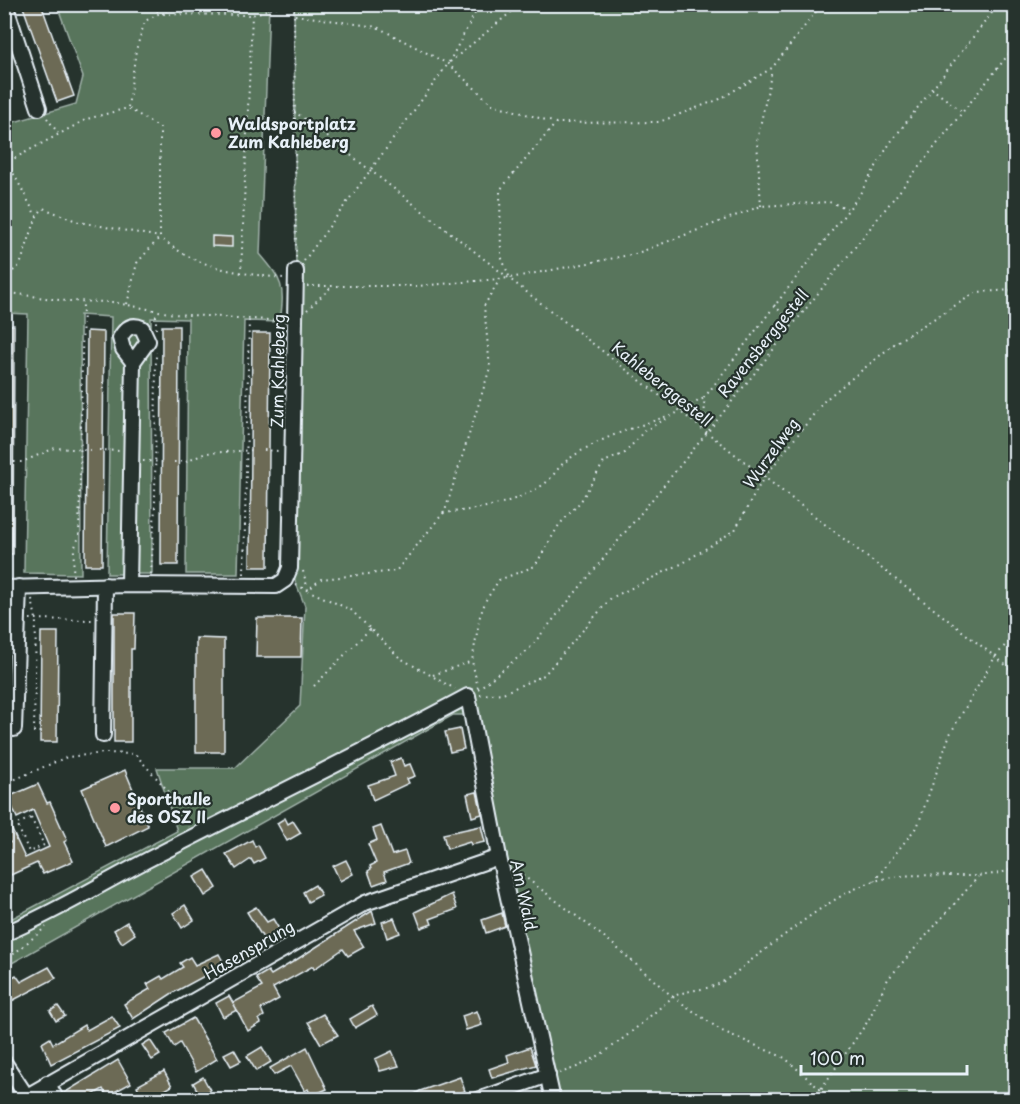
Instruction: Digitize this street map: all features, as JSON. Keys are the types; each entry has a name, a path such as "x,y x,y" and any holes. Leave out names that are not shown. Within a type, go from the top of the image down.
{"street":[{"path":"4,4 39,108"},
{"name":"Zum Kahleberg","path":"285,580 290,568 295,279"},
{"path":"129,585 133,362"},
{"path":"14,729 18,588 105,585 276,586 285,580"},
{"path":"103,735 105,585"},
{"path":"4,933 49,915 192,837 473,692"},
{"name":"Am Wald","path":"473,692 499,857 553,1100"},
{"name":"Hasensprung","path":"4,1062 28,1098 47,1083 365,903 499,857"},
{"path":"478,1100 548,1075"},
{"path":"47,1083 57,1100"}],"path":[{"path":"140,4 165,14"},
{"path":"165,14 168,4"},
{"path":"128,108 136,50 145,21 158,14 252,15 284,4"},
{"path":"294,4 295,279"},
{"path":"295,279 448,64 480,4"},
{"path":"448,64 521,4"},
{"path":"295,15 377,27 448,64 492,104 556,123 659,122 720,99 772,68 822,4"},
{"path":"285,580 351,610 400,658 432,676 473,692 472,661 480,616 486,600 499,580 535,566 560,525 581,501 604,462 626,453 644,431 705,398 847,208 858,197 890,143 999,4"},
{"path":"241,273 252,15"},
{"name":"Ravensberggestell","path":"473,692 529,649 706,434 1016,45"},
{"path":"761,206 757,141 772,68"},
{"path":"932,88 963,112"},
{"path":"39,108 58,133"},
{"path":"37,216 6,164 58,133 87,119 128,108 160,128 160,237 137,263 127,304"},
{"name":"Kahleberggestell","path":"294,111 510,278 763,479 1016,674"},
{"path":"510,278 501,256 500,190 556,123"},
{"path":"4,279 20,265 37,216 43,208 79,222 160,237 173,248 223,271 295,279 331,286 418,286 510,278 635,254 761,206 829,202 847,208"},
{"path":"308,590 321,579 396,571 443,513 490,368 484,306 500,279"},
{"path":"4,292 127,304 192,316 295,321 331,286"},
{"name":"Wurzelweg","path":"473,692 504,693 544,675 611,598 683,563 735,530 763,479 825,400 898,341 977,292 1016,290"},
{"path":"73,586 74,549 79,537 82,301"},
{"path":"774,305 793,324"},
{"path":"156,310 156,334"},
{"path":"244,586 249,319"},
{"path":"151,585 156,345"},
{"path":"705,398 706,434"},
{"path":"443,513 492,508 545,484 565,462 600,442 636,425 678,412"},
{"path":"8,462 22,462 55,448 90,450"},
{"path":"99,450 165,462"},
{"path":"174,462 186,462 206,453 255,450"},
{"path":"264,450 293,451"},
{"path":"18,588 36,619 34,732 40,732"},
{"path":"18,619 105,620"},
{"path":"314,686 370,629"},
{"path":"874,881 918,825 950,734 995,657 1016,633"},
{"path":"35,641 41,641"},
{"path":"432,676 472,661"},
{"path":"35,663 41,663"},
{"path":"35,687 40,687"},
{"path":"34,710 40,710"},
{"path":"4,784 67,757 105,753 135,754 179,803 192,837"},
{"path":"31,818 44,845 29,852 22,837 16,824 31,818"},
{"path":"4,845 22,837"},
{"path":"499,857 608,940 673,997 722,1031 785,1058 832,1100"},
{"path":"548,1075 578,1068 683,991 716,985 848,891 874,881 930,874 978,876 999,874 1016,867"},
{"path":"819,1100 821,1089 868,1021 888,979 978,876"},
{"path":"4,962 45,930 49,915"}],"green space":[{"path":"216,4 235,7 269,5 260,254 274,271 282,292 280,322 244,321 238,574 186,574 188,319 151,318 152,574 107,574 111,317 80,315 81,574 24,573 28,314 5,313 4,125 76,104 83,77 57,5"},
{"path":"294,5 1015,5 1015,1099 560,1099 473,715 453,715 5,967 5,922 177,831 157,768 235,768 300,706 305,606 290,568 296,271"}],"building":[{"path":"22,4 41,4 74,96 57,102"},
{"path":"212,236 232,237 232,247 212,246"},
{"path":"4,325 14,325 13,554 4,554"},
{"path":"162,326 179,326 178,565 161,565"},
{"path":"87,331 104,332 102,565 85,565"},
{"path":"252,333 270,333 268,567 250,567"},
{"path":"114,613 135,613 134,649 131,649 131,742 114,742"},
{"path":"257,618 302,618 301,657 256,657"},
{"path":"41,632 58,632 57,742 40,742"},
{"path":"196,638 224,639 224,752 196,752"},
{"path":"460,729 464,749 450,752 445,732"},
{"path":"401,758 404,766 410,764 415,776 407,779 409,783 373,800 368,785 395,776 390,762"},
{"name":"Sporthalle des OSZ II","path":"125,770 148,826 106,847 82,789"},
{"path":"38,784 47,803 50,802 67,840 64,842 73,861 43,874 37,863 4,878 4,813 25,858 49,847 33,810 17,818 8,797"},
{"path":"477,792 482,814 472,817 467,794"},
{"path":"285,818 288,824 293,821 301,833 287,841 277,823"},
{"path":"381,826 392,855 405,851 409,863 384,872 387,880 373,885 368,871 371,869 370,866 376,863 368,844 377,840 373,829"},
{"path":"481,826 485,842 471,845 470,842 447,849 443,834"},
{"path":"252,840 255,847 258,845 265,858 254,864 251,859 236,869 226,854"},
{"path":"346,860 353,874 340,881 333,866"},
{"path":"206,870 217,888 205,896 194,877"},
{"path":"315,885 321,895 308,902 303,892"},
{"path":"452,894 457,909 430,919 432,924 421,928 415,912"},
{"path":"185,905 194,920 182,928 173,913"},
{"path":"256,907 267,922 273,919 282,934 266,943 247,912"},
{"path":"372,911 376,923 354,931 364,947 348,956 343,949 314,969 313,966 273,988 279,999 261,1009 264,1016 259,1019 261,1023 248,1031 233,1003 262,987 256,978 268,971 271,975"},
{"path":"502,913 505,926 486,933 482,920"},
{"path":"394,918 400,933 387,938 382,922"},
{"path":"127,922 135,934 122,943 114,930"},
{"path":"219,954 225,965 171,994 133,1019 124,1004 150,989 147,984 161,976 163,979 183,967 180,963 190,957 195,965"},
{"path":"49,967 56,978 4,1005 4,982 16,975 21,982"},
{"path":"229,996 237,1010 223,1017 216,1003"},
{"path":"58,1006 65,1016 56,1021 50,1011"},
{"path":"372,1006 377,1015 355,1028 350,1019"},
{"path":"477,1011 482,1025 466,1030 462,1016"},
{"path":"323,1014 338,1035 321,1044 308,1022"},
{"path":"112,1016 120,1028 51,1064 42,1043 50,1038 53,1044 84,1025 87,1030"},
{"path":"193,1018 217,1059 196,1072 180,1043 174,1047 166,1033"},
{"path":"150,1040 160,1055 152,1060 142,1045"},
{"path":"262,1047 271,1062 256,1071 247,1056"},
{"path":"307,1047 327,1089 311,1096 308,1089 305,1091 291,1066 274,1075 270,1068"},
{"path":"530,1047 536,1065 492,1078 489,1069 509,1062 507,1055"},
{"path":"234,1049 241,1061 231,1066 224,1054"},
{"path":"392,1051 399,1066 380,1071 375,1059"},
{"path":"118,1060 131,1083 107,1096 103,1089 84,1100 68,1100 64,1093"},
{"path":"164,1071 172,1086 153,1097 149,1090 141,1094 137,1086"},
{"path":"203,1077 210,1090 200,1095 193,1083"},
{"path":"460,1077 465,1091 440,1100 404,1100 420,1091"}],"place":[{"name":"Waldsportplatz Zum Kahleberg","path":"216,133"},
{"name":"Sporthalle des OSZ II","path":"115,808"}]}
